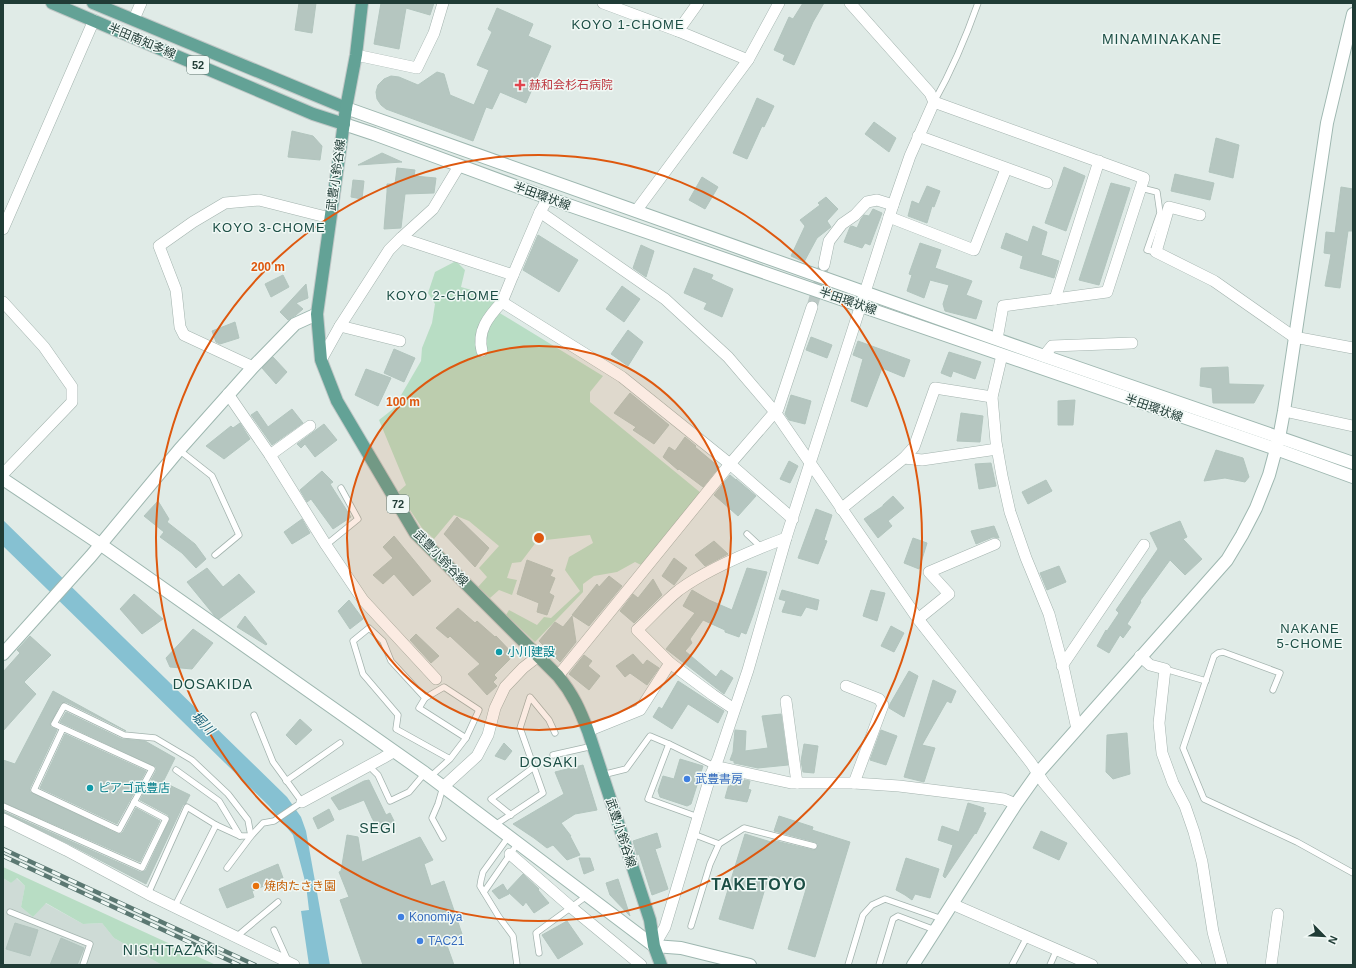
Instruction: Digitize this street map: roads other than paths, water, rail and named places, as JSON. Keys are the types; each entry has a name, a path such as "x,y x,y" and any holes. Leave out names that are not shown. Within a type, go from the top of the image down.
{"main road":[{"name":"半田南知多線","path":"52,3 314,114 344,124"},
{"name":"半田南知多線","path":"93,3 346,108"},
{"name":"武豊小鈴谷線","path":"362,3 356,55 346,108 316,314 321,360 337,401 415,533 537,657 558,676 568,688 579,707 650,920 654,946 661,965"}],"street":[{"path":"134,19 141,3"},
{"path":"356,55 417,68 434,33 443,3"},
{"path":"603,3 678,31 748,60"},
{"path":"678,31 698,3"},
{"path":"636,212 748,60 779,3"},
{"path":"850,3 930,93 934,102 1144,178 1107,292 1003,306 997,339"},
{"path":"913,965 1016,804 1038,773 1140,656 1227,560 1242,536 1256,508 1269,475 1284,410 1327,123 1353,14"},
{"path":"4,222 94,20"},
{"path":"654,946 665,927 711,774 750,663 786,538 889,217 910,156 934,102"},
{"name":"半田環状線","path":"346,108 1044,356 1277,443 1353,477"},
{"name":"半田環状線","path":"344,124 548,198 1002,355 1277,443 1353,463"},
{"path":"918,136 1047,183"},
{"path":"1056,299 1099,161"},
{"path":"321,360 340,326 389,250 433,209 459,166"},
{"path":"889,217 974,250 1006,169"},
{"path":"482,351 480,345 484,325 489,316 502,302 540,212 548,198"},
{"path":"253,367 184,334 180,327 176,290 159,246 193,222 225,203 259,200 330,218"},
{"path":"824,265 828,241 842,224 855,215 867,202 877,200 893,205"},
{"path":"1200,215 1169,207 1156,252 1214,281 1294,337 1353,348"},
{"path":"540,212 665,299 728,357 775,412 918,619 1038,773 1044,783 1196,965"},
{"path":"401,238 513,275"},
{"path":"3,302 44,347 72,387 72,402 3,474"},
{"path":"502,302 622,377 730,464 792,519"},
{"path":"558,676 730,464 778,409 812,307"},
{"path":"3,654 71,578 228,394 295,324 316,314"},
{"path":"340,326 400,341"},
{"path":"1044,356 1052,346 1132,343"},
{"path":"1002,355 992,397 997,449 1010,512 1026,558 1049,614 1077,729"},
{"path":"841,509 904,458 914,447 935,388 992,397"},
{"path":"228,394 270,455 326,545 363,600 436,679"},
{"path":"1284,410 1353,426"},
{"path":"270,455 310,426"},
{"path":"904,458 922,460 997,449"},
{"path":"3,479 100,544 427,775 514,839 654,946 681,948 742,964"},
{"path":"734,709 670,663 637,630 678,591 696,579 761,547 786,538"},
{"path":"918,619 950,594 929,572 996,544"},
{"path":"1062,666 1144,545"},
{"path":"1140,656 1150,664 1165,669 1159,723 1162,753 1173,783 1186,806 1194,832 1202,862 1213,932 1222,965"},
{"path":"443,787 478,756 488,735 495,708 505,687 523,668 537,657"},
{"path":"588,731 640,710 670,663"},
{"path":"846,686 879,699 883,705 854,783"},
{"path":"786,701 797,782"},
{"path":"302,802 393,752"},
{"path":"714,766 791,783 854,783 899,786 1004,799 1016,804"},
{"path":"3,819 66,850 148,894 291,963"},
{"path":"510,854 641,965"},
{"path":"952,904 1092,965"},
{"path":"1271,965 1278,914"}],"lane":[{"path":"934,102 950,73 967,34 978,3"},
{"path":"1141,188 1157,192 1160,213 1147,250 1156,252"},
{"path":"179,450 212,476 239,535 215,555"},
{"path":"326,545 358,519 341,488"},
{"path":"747,534 761,547"},
{"path":"425,698 391,661 383,641 369,628 353,641 362,674 398,716 396,729 450,759"},
{"path":"1273,690 1280,674 1223,652 1214,656 1183,748 1204,799 1297,842 1353,873"},
{"path":"1165,669 1206,681"},
{"path":"369,766 378,776 390,801 409,792 427,775 450,759 466,738 479,710 444,687 425,698 419,708 466,738"},
{"path":"494,825 511,816 543,793 520,728 530,697 549,720 555,733"},
{"path":"63,728 34,790 119,830 152,769 63,728 54,724 64,706 124,735 155,738 192,760 228,794 248,820 250,836"},
{"path":"227,868 250,836 263,823 274,821 302,802 273,762 254,715"},
{"path":"602,775 626,769 650,736 714,766"},
{"path":"286,781 340,743"},
{"path":"668,744 648,799 698,817"},
{"path":"553,755 592,746"},
{"path":"511,816 490,799 534,767"},
{"path":"176,770 219,801 240,836"},
{"path":"442,838 432,818 443,787"},
{"path":"3,806 142,868 166,819 134,802"},
{"path":"148,894 187,807 216,825 240,836 250,836"},
{"path":"175,906 216,825"},
{"path":"691,926 710,864 719,844 744,828 814,846"},
{"path":"693,834 719,844"},
{"path":"484,892 510,854 514,839"},
{"path":"514,839 483,872 480,886 499,917 513,936 517,965"},
{"path":"539,953 536,933 588,895"},
{"path":"848,965 863,915 872,905 885,900 942,919"},
{"path":"236,937 278,902"},
{"path":"10,912 90,944 83,965"},
{"path":"879,965 893,919 898,916 935,930"},
{"path":"274,930 291,963"},
{"path":"1012,965 1027,936"},
{"path":"1050,965 1057,950"}],"water":[{"name":"堀川","path":"3,520 287,797 301,817 306,831 330,965 309,965 301,911 309,910 306,885 293,835 269,806 3,546"}],"tunnel":[{"path":"812,307 824,265"}],"railway":[{"path":"3,849 255,965"},
{"path":"3,856 239,965"}],"place":[{"name":"赫和会杉石病院","path":"520,85"},
{"name":"小川建設","path":"499,652"},
{"name":"武豊書房","path":"687,779"},
{"name":"ピアゴ武豊店","path":"90,788"},
{"name":"焼肉たさき園","path":"256,886"},
{"name":"Konomiya","path":"401,917"},
{"name":"TAC21","path":"420,941"}],"district":[{"name":"KOYO 1-CHOME","path":"628,24"},
{"name":"MINAMINAKANE","path":"1162,39"},
{"name":"KOYO 3-CHOME","path":"269,227"},
{"name":"KOYO 2-CHOME","path":"443,295"},
{"name":"NAKANE 5-CHOME","path":"1310,636"},
{"name":"DOSAKIDA","path":"213,684"},
{"name":"DOSAKI","path":"549,762"},
{"name":"SEGI","path":"378,828"},
{"name":"TAKETOYO","path":"759,884"},
{"name":"NISHITAZAKI","path":"171,950"}]}
